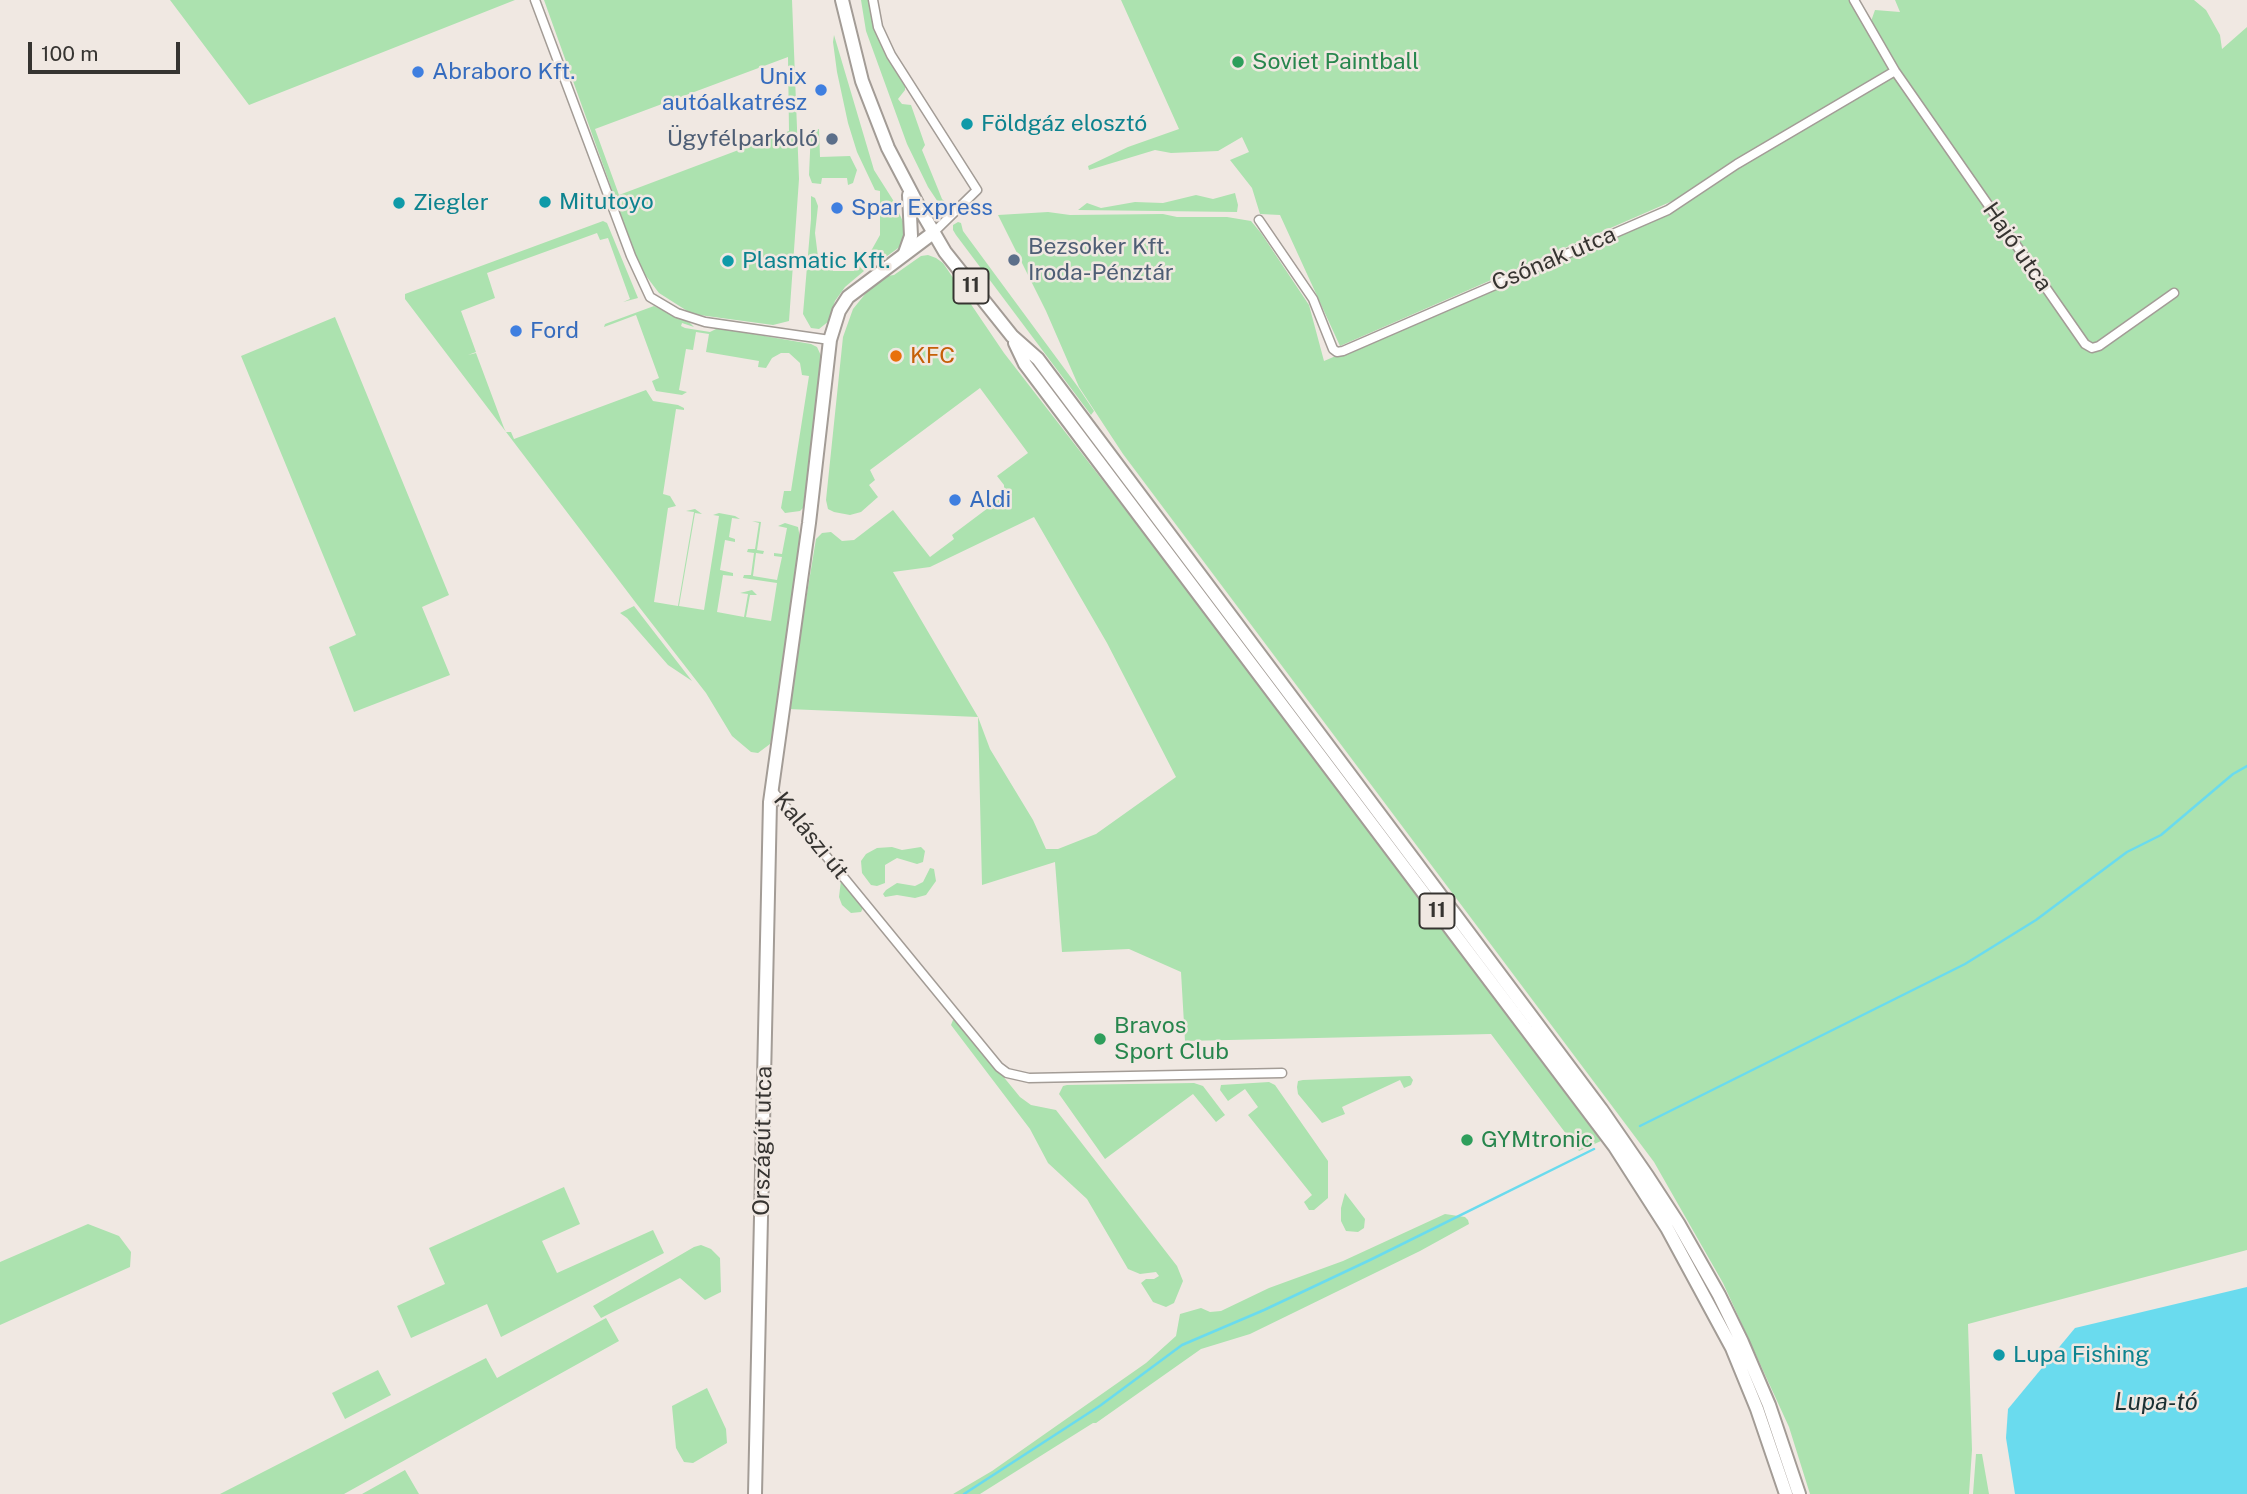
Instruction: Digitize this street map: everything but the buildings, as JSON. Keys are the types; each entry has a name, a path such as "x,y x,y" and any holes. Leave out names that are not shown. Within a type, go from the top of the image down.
{"main road":[{"name":"11","path":"842,0 862,82 888,148 933,233 977,294 1012,336 1038,359 1601,1109 1648,1177 1698,1259 1742,1342 1769,1405 1799,1494"},
{"path":"905,253 911,236 909,187"},
{"name":"Kalászi út","path":"771,789 809,523 831,340 839,310 848,297 933,233"},
{"name":"11","path":"1012,336 1025,365 1615,1147 1667,1228 1732,1348 1758,1409 1786,1494"},
{"name":"Országút utca","path":"755,1494 771,789"}],"street":[{"path":"534,0 631,256 650,297 677,313 705,322 831,340"},
{"path":"873,0 878,27 891,55 977,190 933,233"},
{"name":"Hajó utca","path":"1854,0 1895,71 2085,344 2092,348 2099,346 2174,293"},
{"name":"Csónak utca","path":"1259,219 1313,299 1333,349 1337,352 1343,351 1668,210 1737,164 1895,71"},
{"name":"Kalászi út","path":"771,789 1007,1073 1030,1078 1282,1073"}],"green space":[{"path":"170,0 515,0 249,105"},
{"path":"544,0 792,0 799,179 789,321 773,325 692,314 659,293 640,268","holes":["788,57 789,131 619,195 595,129"]},
{"path":"861,0 869,0 875,29 905,85 905,90 898,99 902,104 911,105 925,145 922,150 942,199 950,207 944,211 928,187 907,144 866,31"},
{"path":"1121,0 1851,0 1869,27 1875,10 1900,12 1895,0 2194,0 2206,10 2220,35 2222,49 2247,27 2247,1250 1968,1324 1972,1450 1969,1494 1810,1494 1789,1427 1723,1283 1654,1162 1123,454 1079,387 1046,311 998,215 1048,212 1070,215 1163,214 1251,221 1309,305 1324,361 1507,283 1697,192 1891,71 1677,199 1340,346 1280,215 1260,214 1252,188 1230,160 1249,152 1242,137 1218,151 1171,153 1155,150 1089,170 1088,166 1128,147 1179,129"},
{"path":"834,35 874,170 893,200 906,228 907,237 901,246 883,259 876,258 871,251 880,235 880,191 875,190 857,152 848,123 837,72"},
{"path":"819,129 820,157 850,156 857,170 853,183 848,185 847,178 822,178 821,184 812,183 809,175 811,130"},
{"path":"1235,193 1237,212 1078,210 1087,203 1101,208 1135,202 1163,203 1196,195 1213,199"},
{"path":"811,196 815,198 818,206 815,233 819,265 833,265 833,271 854,271 856,263 864,271 845,287 835,301 829,321 819,329 811,328 803,314"},
{"path":"603,221 607,223 638,298 623,302 630,299 608,238 600,240 597,233 487,273 495,298 461,311 476,352 468,355 476,353 506,432 405,299 405,294"},
{"path":"958,222 1078,387 1094,411 1091,415 956,235 953,225"},
{"path":"928,255 943,263 1004,353 1169,566 1601,1141 1579,1151 1491,1034 1185,1041 1181,972 1129,949 1062,952 1055,862 982,885 978,717 788,709 816,539 822,533 831,532 842,541 854,540 893,510 930,557 954,539 952,535 1004,496 1004,485 997,476 1028,453 980,388 870,470 875,480 869,485 878,497 861,512 850,515 828,509 826,500 843,337 853,309 866,293 887,276 894,275 921,256","holes":["1034,517 1107,643 1176,777 1096,834 1058,849 1046,849 1033,820 990,749 978,717 893,572 930,567"]},
{"path":"654,306 694,327 682,323 681,326 685,328 710,332 718,328 817,347 823,360 803,508 800,511 785,513 781,508 784,491 791,491 809,376 802,375 800,363 789,353 781,353 772,358 766,368 758,367 759,361 706,352 709,334 696,332 693,350 686,349 679,390 687,392 682,395 656,391 652,381 659,378 636,315 604,327 605,324"},
{"path":"335,317 449,595 422,607 450,675 354,712 329,647 356,635 241,356"},
{"path":"646,390 653,401 684,408 676,409 663,494 670,496 676,506 668,508 654,602 678,606 694,512 686,511 695,509 702,514 695,513 679,606 704,610 719,516 713,515 719,513 740,519 732,518 729,537 735,539 735,542 725,540 720,570 733,573 733,576 723,575 717,612 744,617 748,594 740,593 752,590 757,595 750,595 746,617 771,621 777,583 743,578 744,575 751,575 754,553 747,552 748,549 755,549 759,523 752,521 761,522 757,550 764,551 763,554 756,553 753,576 777,580 782,557 774,556 774,553 782,554 787,528 778,526 785,523 798,527 800,538 770,744 758,753 751,752 732,736 706,693 506,432 511,432 514,439"},
{"path":"634,606 692,681 668,665 620,613"},
{"path":"892,847 902,850 921,847 925,851 923,862 917,864 897,858 885,865 885,883 871,885 862,873 861,861 866,854 877,848"},
{"path":"930,868 934,869 936,881 926,895 915,898 897,895 885,897 883,894 897,883 915,886 923,882"},
{"path":"841,880 863,908 861,912 851,913 842,905 839,897"},
{"path":"953,1020 957,1020 1020,1097 1031,1105 1056,1110 1177,1266 1183,1281 1174,1303 1166,1307 1153,1302 1141,1283 1159,1276 1156,1272 1140,1274 1128,1269 1087,1199 1048,1163 1030,1129 951,1025"},
{"path":"1410,1076 1413,1080 1411,1085 1404,1088 1400,1080 1342,1107 1345,1114 1322,1123 1298,1094 1297,1087 1298,1081 1303,1080"},
{"path":"1269,1082 1275,1085 1328,1161 1328,1198 1314,1210 1309,1210 1304,1202 1312,1195 1248,1115 1258,1107 1245,1089 1228,1101 1220,1090 1221,1085"},
{"path":"1194,1083 1203,1086 1225,1115 1216,1122 1193,1094 1105,1159 1059,1094 1063,1086 1067,1085"},
{"path":"564,1187 580,1224 542,1241 557,1273 653,1230 664,1253 501,1337 487,1304 411,1338 397,1306 445,1284 429,1248"},
{"path":"1345,1193 1365,1219 1364,1228 1358,1232 1346,1231 1341,1221"},
{"path":"1445,1214 1465,1217 1469,1224 1420,1251 1250,1334 1201,1349 1096,1423 980,1494 953,1494 992,1471 1146,1363 1176,1336 1180,1314 1201,1308 1210,1312 1221,1311 1269,1288 1343,1261"},
{"path":"88,1224 119,1236 131,1252 130,1267 0,1325 0,1262"},
{"path":"701,1245 711,1249 720,1258 721,1292 705,1300 680,1278 601,1318 593,1306 694,1247"},
{"path":"606,1318 619,1341 344,1494 220,1494 486,1358 497,1378"},
{"path":"378,1370 391,1395 345,1419 332,1393"},
{"path":"707,1388 726,1429 727,1443 693,1463 684,1462 676,1448 672,1406"},
{"path":"1976,1454 1982,1454 1989,1494 1973,1494"},
{"path":"405,1470 419,1494 362,1494"}],"water":[{"name":"Lupa-tó","path":"2247,1287 2247,1494 2015,1494 2006,1438 2008,1409 2075,1328"}],"waterway":[{"path":"1640,1126 1965,964 2036,920 2127,852 2161,835 2233,774 2247,766"},
{"path":"964,1494 1101,1405 1182,1345 1370,1260 1594,1149"}],"place":[{"name":"Soviet Paintball","path":"1238,62"},
{"name":"Abraboro Kft.","path":"418,72"},
{"name":"Unix autóalkatrész","path":"821,90"},
{"name":"Földgáz elosztó","path":"967,124"},
{"name":"Ügyfélparkoló","path":"832,139"},
{"name":"Mitutoyo","path":"545,202"},
{"name":"Ziegler","path":"399,203"},
{"name":"Spar Express","path":"837,208"},
{"name":"Bezsoker Kft. Iroda-Pénztár","path":"1014,260"},
{"name":"Plasmatic Kft.","path":"728,261"},
{"name":"Ford","path":"516,331"},
{"name":"KFC","path":"896,356"},
{"name":"Aldi","path":"955,500"},
{"name":"Bravos Sport Club","path":"1100,1039"},
{"name":"GYMtronic","path":"1467,1140"},
{"name":"Lupa Fishing","path":"1999,1355"}]}
